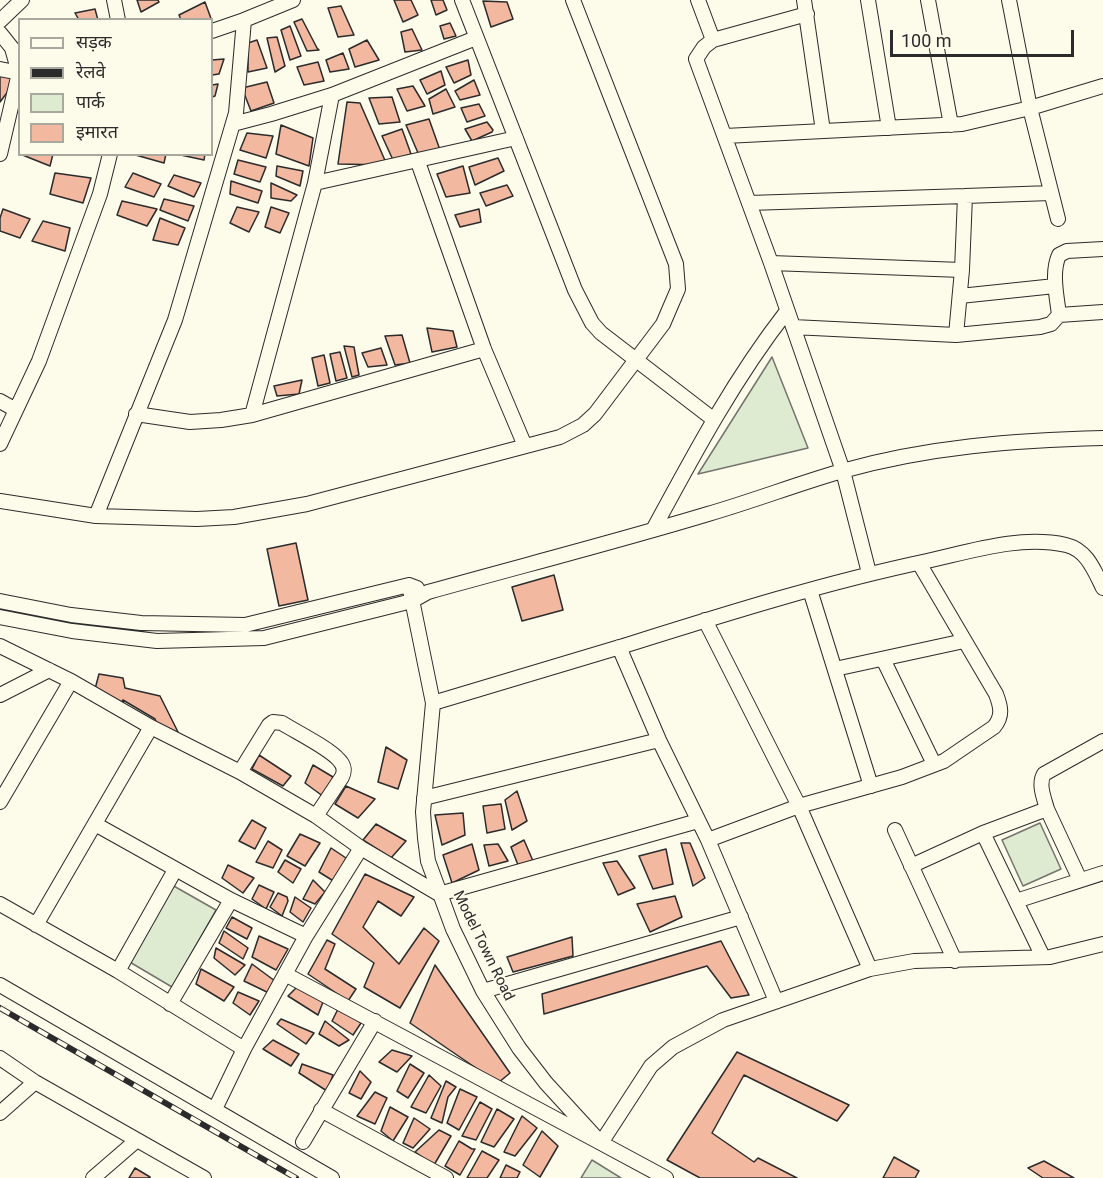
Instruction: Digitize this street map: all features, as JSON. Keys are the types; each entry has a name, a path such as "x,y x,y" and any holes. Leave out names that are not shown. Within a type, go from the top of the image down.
{"street":[{"path":"0,21 22,0"},
{"path":"114,0 117,18"},
{"path":"213,31 293,0"},
{"path":"462,0 585,312 601,333 713,419"},
{"path":"0,501 96,516 234,518 266,513 560,438 583,425 595,414 663,324 672,308 678,289 676,264 573,0"},
{"path":"698,0 713,39"},
{"path":"804,0 823,131"},
{"path":"868,0 889,128"},
{"path":"928,0 951,125"},
{"path":"1009,0 1030,108 1058,219"},
{"path":"807,14 713,39 696,59 771,263 843,471 868,573"},
{"path":"96,516 175,320 233,124 244,20"},
{"path":"0,33 12,48 18,69"},
{"path":"233,124 332,95 476,38"},
{"path":"0,69 18,73"},
{"path":"0,154 18,77"},
{"path":"725,136 962,124 1030,108 1103,86"},
{"path":"252,415 315,183 332,95"},
{"path":"315,183 418,162 516,138"},
{"path":"0,444 39,361 100,194 110,156"},
{"path":"418,162 484,349 525,446"},
{"path":"749,203 1051,193"},
{"path":"956,335 965,196"},
{"path":"1059,315 1055,286 1056,263 1059,255 1067,251 1103,249"},
{"path":"771,263 962,270"},
{"path":"960,296 1055,286"},
{"path":"653,530 713,419 758,348 787,310"},
{"path":"793,327 956,335 1040,327 1051,324 1059,315 1103,312"},
{"path":"136,414 190,422 252,415 484,349"},
{"path":"0,401 16,410"},
{"path":"0,617 72,631 157,641 264,638 412,601 428,591 653,530 843,471 897,458 971,446 1044,439 1103,438"},
{"path":"433,703 868,573 1021,541 1065,545 1077,549 1084,554 1103,588"},
{"path":"708,840 799,806 902,777 944,761 994,727 1001,713 996,694 919,563"},
{"path":"0,601 71,615 141,623 245,625 409,585 428,591"},
{"name":"Model Town Road","path":"409,585 433,703 423,812 425,838 428,861 453,929 483,991 519,1048 546,1083 601,1143 666,1178"},
{"path":"810,590 871,786"},
{"path":"705,620 799,806 870,969"},
{"path":"836,669 964,641"},
{"path":"0,646 240,771 439,894 698,821"},
{"path":"619,647 659,740 708,840 776,1001"},
{"path":"884,659 934,764"},
{"path":"0,695 49,670"},
{"path":"0,802 71,681"},
{"path":"240,771 269,725 273,722 282,723 336,756 343,766 342,777 316,816"},
{"path":"36,925 151,726"},
{"path":"424,798 659,740"},
{"path":"1080,880 1047,809 1041,779 1044,774 1103,741"},
{"path":"911,866 983,833 1047,809"},
{"path":"94,824 231,900 306,936"},
{"path":"895,830 955,961"},
{"path":"983,833 1042,957"},
{"path":"215,1109 244,1049 306,936 362,848"},
{"path":"118,971 175,870"},
{"path":"1016,901 1103,873"},
{"path":"170,1004 231,900"},
{"path":"0,904 118,971 244,1049"},
{"path":"483,991 741,917"},
{"path":"285,974 601,1143 651,1066 673,1047 723,1020 870,969 914,961 1042,957 1103,944"},
{"path":"0,985 332,1178"},
{"path":"303,1142 375,1021"},
{"path":"0,1058 35,1082 204,1178"},
{"path":"0,1113 35,1082"},
{"path":"321,1110 446,1178"},
{"path":"93,1178 137,1140"}],"green space":[{"path":"772,357 808,448 698,474"},
{"path":"1040,823 1061,869 1023,886 1002,840"},
{"path":"172,885 216,910 172,987 128,961"},
{"path":"592,1160 621,1178 581,1178"}],"building":[{"path":"137,0 158,0 159,2 141,12"},
{"path":"394,0 411,0 418,15 403,22"},
{"path":"431,0 443,0 447,10 436,15"},
{"path":"483,1 507,2 513,19 491,27"},
{"path":"205,2 211,18 180,18 179,15"},
{"path":"341,6 354,35 338,37 328,8"},
{"path":"95,9 97,18 78,18 75,13"},
{"path":"302,19 319,50 307,51 294,22"},
{"path":"450,23 456,36 444,39 440,26"},
{"path":"290,26 301,56 290,60 281,30"},
{"path":"412,29 422,50 405,52 401,32"},
{"path":"277,37 285,66 275,72 267,38"},
{"path":"257,40 267,68 248,72 248,43"},
{"path":"367,40 379,60 355,67 349,49"},
{"path":"343,53 349,69 330,72 326,60"},
{"path":"224,59 219,74 213,75 213,60"},
{"path":"468,60 471,75 454,83 446,67"},
{"path":"318,62 324,81 304,85 297,67"},
{"path":"0,63 18,78 0,102"},
{"path":"441,71 445,85 427,94 420,80"},
{"path":"474,80 480,95 460,100 455,91"},
{"path":"267,82 274,103 251,111 242,88"},
{"path":"218,84 213,97 213,85"},
{"path":"413,86 425,106 407,111 397,89"},
{"path":"446,89 455,107 433,114 429,99"},
{"path":"392,97 400,122 379,124 369,98"},
{"path":"347,102 360,103 387,165 338,164"},
{"path":"479,104 485,116 467,122 461,108"},
{"path":"429,119 440,150 418,153 406,125"},
{"path":"487,122 492,132 472,141 465,129"},
{"path":"281,125 313,138 309,166 276,154"},
{"path":"402,129 411,154 393,160 382,136"},
{"path":"247,133 273,136 266,158 240,150"},
{"path":"25,156 52,156 50,166"},
{"path":"139,156 166,156 164,163"},
{"path":"185,156 205,156 204,160"},
{"path":"498,158 504,171 475,185 469,167"},
{"path":"238,160 266,167 260,182 234,174"},
{"path":"277,166 303,171 300,186 276,176"},
{"path":"463,166 470,193 446,197 437,174"},
{"path":"55,173 91,178 83,203 50,194"},
{"path":"133,173 161,184 154,197 125,187"},
{"path":"174,175 201,183 194,197 168,186"},
{"path":"231,181 262,191 258,203 230,194"},
{"path":"271,183 297,195 291,201 271,198"},
{"path":"507,185 513,196 486,206 480,193"},
{"path":"164,199 194,206 188,221 160,210"},
{"path":"122,201 157,209 147,226 117,215"},
{"path":"237,207 259,212 249,232 230,223"},
{"path":"271,207 289,213 280,233 265,227"},
{"path":"3,209 30,219 20,238 0,231"},
{"path":"479,209 481,222 460,227 455,215"},
{"path":"160,218 185,228 178,245 153,240"},
{"path":"43,221 70,228 65,251 32,241"},
{"path":"427,328 453,331 457,347 432,352"},
{"path":"402,335 410,363 395,365 385,336"},
{"path":"344,346 354,347 359,375 352,377"},
{"path":"381,348 387,365 368,367 362,353"},
{"path":"340,352 347,378 336,381 330,354"},
{"path":"324,355 330,383 318,386 312,358"},
{"path":"302,380 299,394 277,396 274,386"},
{"path":"296,543 308,600 279,606 267,549"},
{"path":"554,575 563,610 522,621 512,587"},
{"path":"99,674 123,678 125,688 160,696 181,738 123,700 121,703 95,689"},
{"path":"386,747 407,760 398,789 378,782"},
{"path":"259,755 291,776 283,786 252,769"},
{"path":"313,765 333,777 324,797 305,783"},
{"path":"346,786 375,799 358,818 335,804"},
{"path":"517,791 527,821 512,830 505,800"},
{"path":"501,804 505,829 487,833 483,806"},
{"path":"463,813 465,835 442,845 435,815"},
{"path":"252,820 266,828 255,849 239,841"},
{"path":"376,824 406,841 391,858 363,840"},
{"path":"300,834 320,843 305,866 287,856"},
{"path":"524,840 533,861 518,865 511,847"},
{"path":"268,841 282,850 273,868 256,862"},
{"path":"681,843 690,843 705,878 693,886"},
{"path":"472,844 479,870 452,883 443,855"},
{"path":"498,844 508,861 489,866 484,845"},
{"path":"331,848 346,858 335,882 319,872"},
{"path":"666,849 673,884 653,889 639,856"},
{"path":"285,860 301,869 293,883 278,872"},
{"path":"617,861 635,888 618,895 603,863"},
{"path":"228,865 254,878 243,893 222,878"},
{"path":"365,874 414,897 401,916 378,901 363,927 399,964 424,928 439,941 400,1008 364,987 374,963 332,934"},
{"path":"313,880 325,892 315,904 303,899"},
{"path":"259,885 274,892 266,909 252,899"},
{"path":"278,893 287,897 288,901 282,916 270,907"},
{"path":"675,896 682,917 650,932 637,904"},
{"path":"295,897 311,908 303,922 290,912"},
{"path":"232,917 252,928 247,939 226,928"},
{"path":"224,931 248,948 243,959 219,943"},
{"path":"259,936 288,949 276,970 252,957"},
{"path":"572,937 573,956 513,972 507,957"},
{"path":"327,940 335,944 325,969 356,989 348,1001 308,974"},
{"path":"721,941 749,995 731,998 707,966 544,1014 542,994"},
{"path":"216,948 245,965 235,975 214,958"},
{"path":"252,964 275,981 271,994 244,981"},
{"path":"435,965 510,1073 498,1083 410,1023"},
{"path":"201,969 234,987 224,1001 196,984"},
{"path":"299,985 323,1002 318,1015 288,996"},
{"path":"238,992 259,1001 250,1015 233,1003"},
{"path":"339,1007 361,1023 353,1035 332,1021"},
{"path":"281,1019 314,1033 306,1044 277,1024"},
{"path":"325,1021 349,1040 339,1046 319,1034"},
{"path":"273,1040 299,1054 291,1066 263,1049"},
{"path":"392,1050 412,1056 397,1072 379,1062"},
{"path":"737,1052 849,1105 837,1121 744,1075 712,1133 754,1162 758,1158 797,1178 700,1178 667,1160"},
{"path":"302,1064 333,1075 327,1091 299,1073"},
{"path":"410,1064 424,1073 408,1098 397,1091"},
{"path":"360,1071 371,1082 361,1099 349,1093"},
{"path":"429,1075 441,1086 426,1113 411,1107"},
{"path":"446,1081 456,1087 448,1097 442,1123 431,1118"},
{"path":"460,1089 477,1097 459,1130 447,1123"},
{"path":"375,1092 387,1098 375,1124 357,1116"},
{"path":"480,1102 492,1109 476,1140 462,1136"},
{"path":"390,1107 408,1117 393,1141 381,1131"},
{"path":"497,1109 514,1119 494,1147 481,1142"},
{"path":"522,1116 537,1128 515,1156 504,1152"},
{"path":"414,1118 430,1129 413,1148 403,1143"},
{"path":"439,1130 451,1136 434,1165 415,1152"},
{"path":"542,1131 558,1146 540,1177 523,1165"},
{"path":"459,1141 475,1149 460,1175 445,1166"},
{"path":"482,1151 499,1160 487,1178 467,1178"},
{"path":"894,1157 919,1171 915,1178 883,1178"},
{"path":"1044,1161 1074,1178 1043,1178 1028,1168"},
{"path":"506,1165 520,1172 517,1178 500,1178"},
{"path":"135,1168 150,1177 150,1178 129,1178"}],"railway":[{"path":"0,1008 296,1178"}]}
